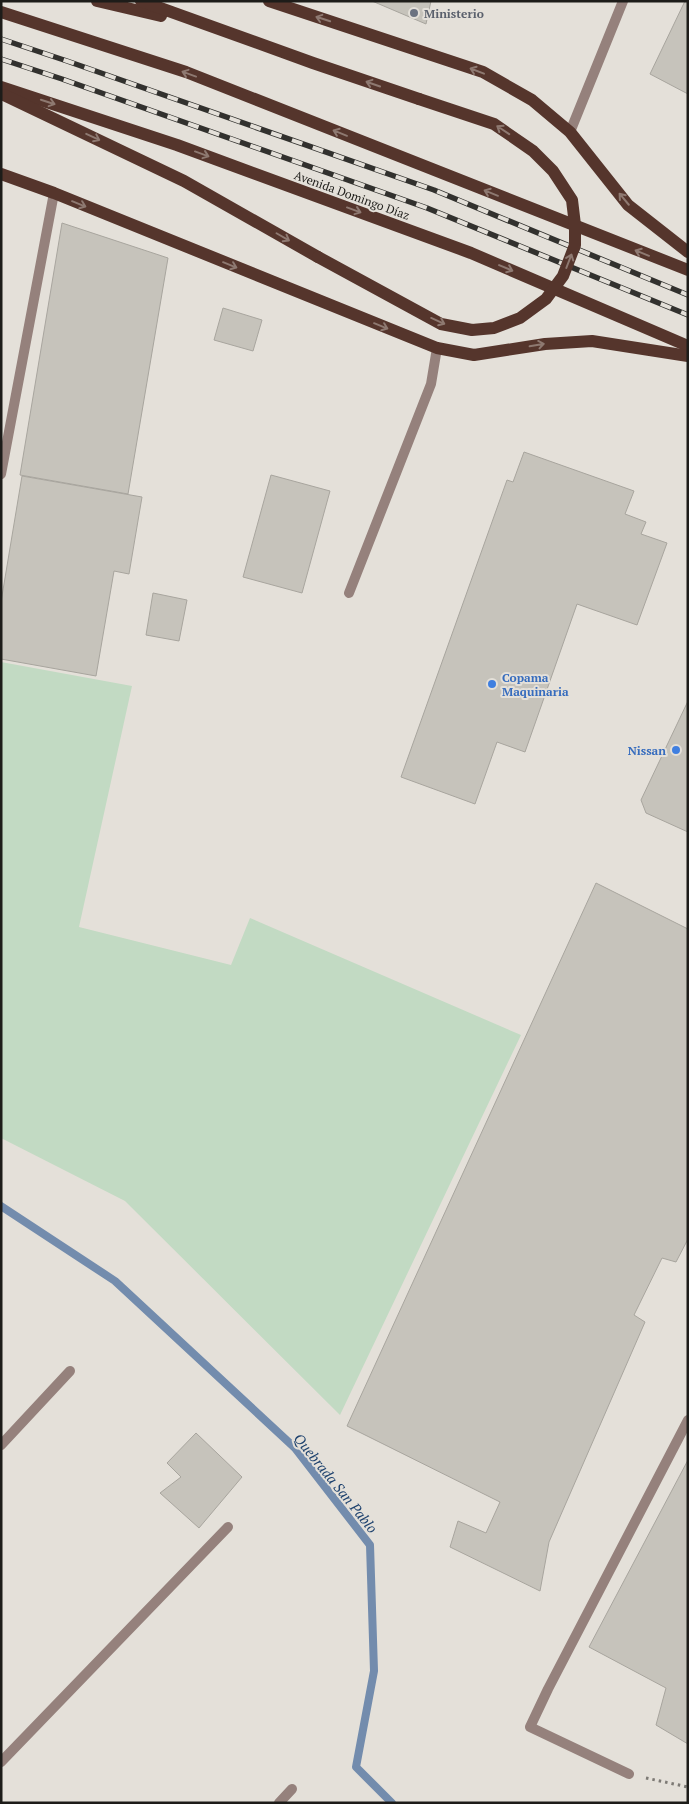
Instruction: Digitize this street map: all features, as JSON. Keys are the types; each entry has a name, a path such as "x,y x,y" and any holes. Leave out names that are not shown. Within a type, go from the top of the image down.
{"main road":[{"path":"96,1 218,28"},
{"path":"1,94 184,181 441,324 472,330 494,328 520,318 546,299 563,276 575,245 572,200 553,171 533,150 494,124 313,63 141,1"},
{"path":"269,1 482,72 532,100 570,132 628,205 688,252"},
{"path":"1,12 186,72 688,270"},
{"name":"Avenida Domingo Díaz","path":"1,87 177,145 461,250 688,346"},
{"path":"1,174 54,193 437,348 474,355 545,344 592,341 688,356"}],"street":[{"path":"570,132 623,1"},
{"path":"1,474 54,193"},
{"path":"350,593 431,384 437,348"},
{"path":"1,1445 70,1371"},
{"path":"629,1774 530,1727 688,1420"},
{"path":"1,1762 228,1527"},
{"path":"279,1803 292,1789"}],"path":[{"path":"629,1774 688,1787"}],"green space":[{"path":"1,662 132,686 79,927 231,965 250,918 521,1035 340,1415 125,1201 1,1138"}],"building":[{"name":"Ministerio","path":"372,1 431,1 426,24"},
{"path":"685,1 688,1 688,94 650,74"},
{"path":"62,223 168,258 128,494 20,475"},
{"path":"223,308 262,320 253,351 214,340"},
{"name":"Copama Maquinaria","path":"524,452 634,491 625,514 646,522 641,534 667,543 637,625 577,604 525,752 497,742 475,804 401,777 507,480 513,482"},
{"path":"271,475 330,491 302,593 243,577"},
{"path":"22,476 142,497 129,574 114,571 96,676 1,659 1,602"},
{"path":"153,593 187,600 179,641 146,635"},
{"name":"Nissan","path":"688,701 688,832 646,813 641,800"},
{"path":"596,883 688,929 688,1239 676,1262 662,1258 634,1315 645,1322 549,1542 540,1591 450,1547 458,1521 486,1533 500,1502 347,1426"},
{"path":"196,1433 242,1477 199,1528 160,1493 181,1477 167,1463"},
{"path":"688,1460 688,1744 656,1725 666,1688 589,1647"}],"waterway":[{"name":"Quebrada San Pablo","path":"1,1206 115,1281 295,1448 370,1545 374,1671 356,1767 392,1803"}],"railway":[{"path":"1,39 434,190 688,295"},
{"path":"1,59 427,208 688,315"}],"place":[{"name":"Ministerio","path":"414,13"},
{"name":"Copama Maquinaria","path":"492,684"},
{"name":"Nissan","path":"676,750"}]}
